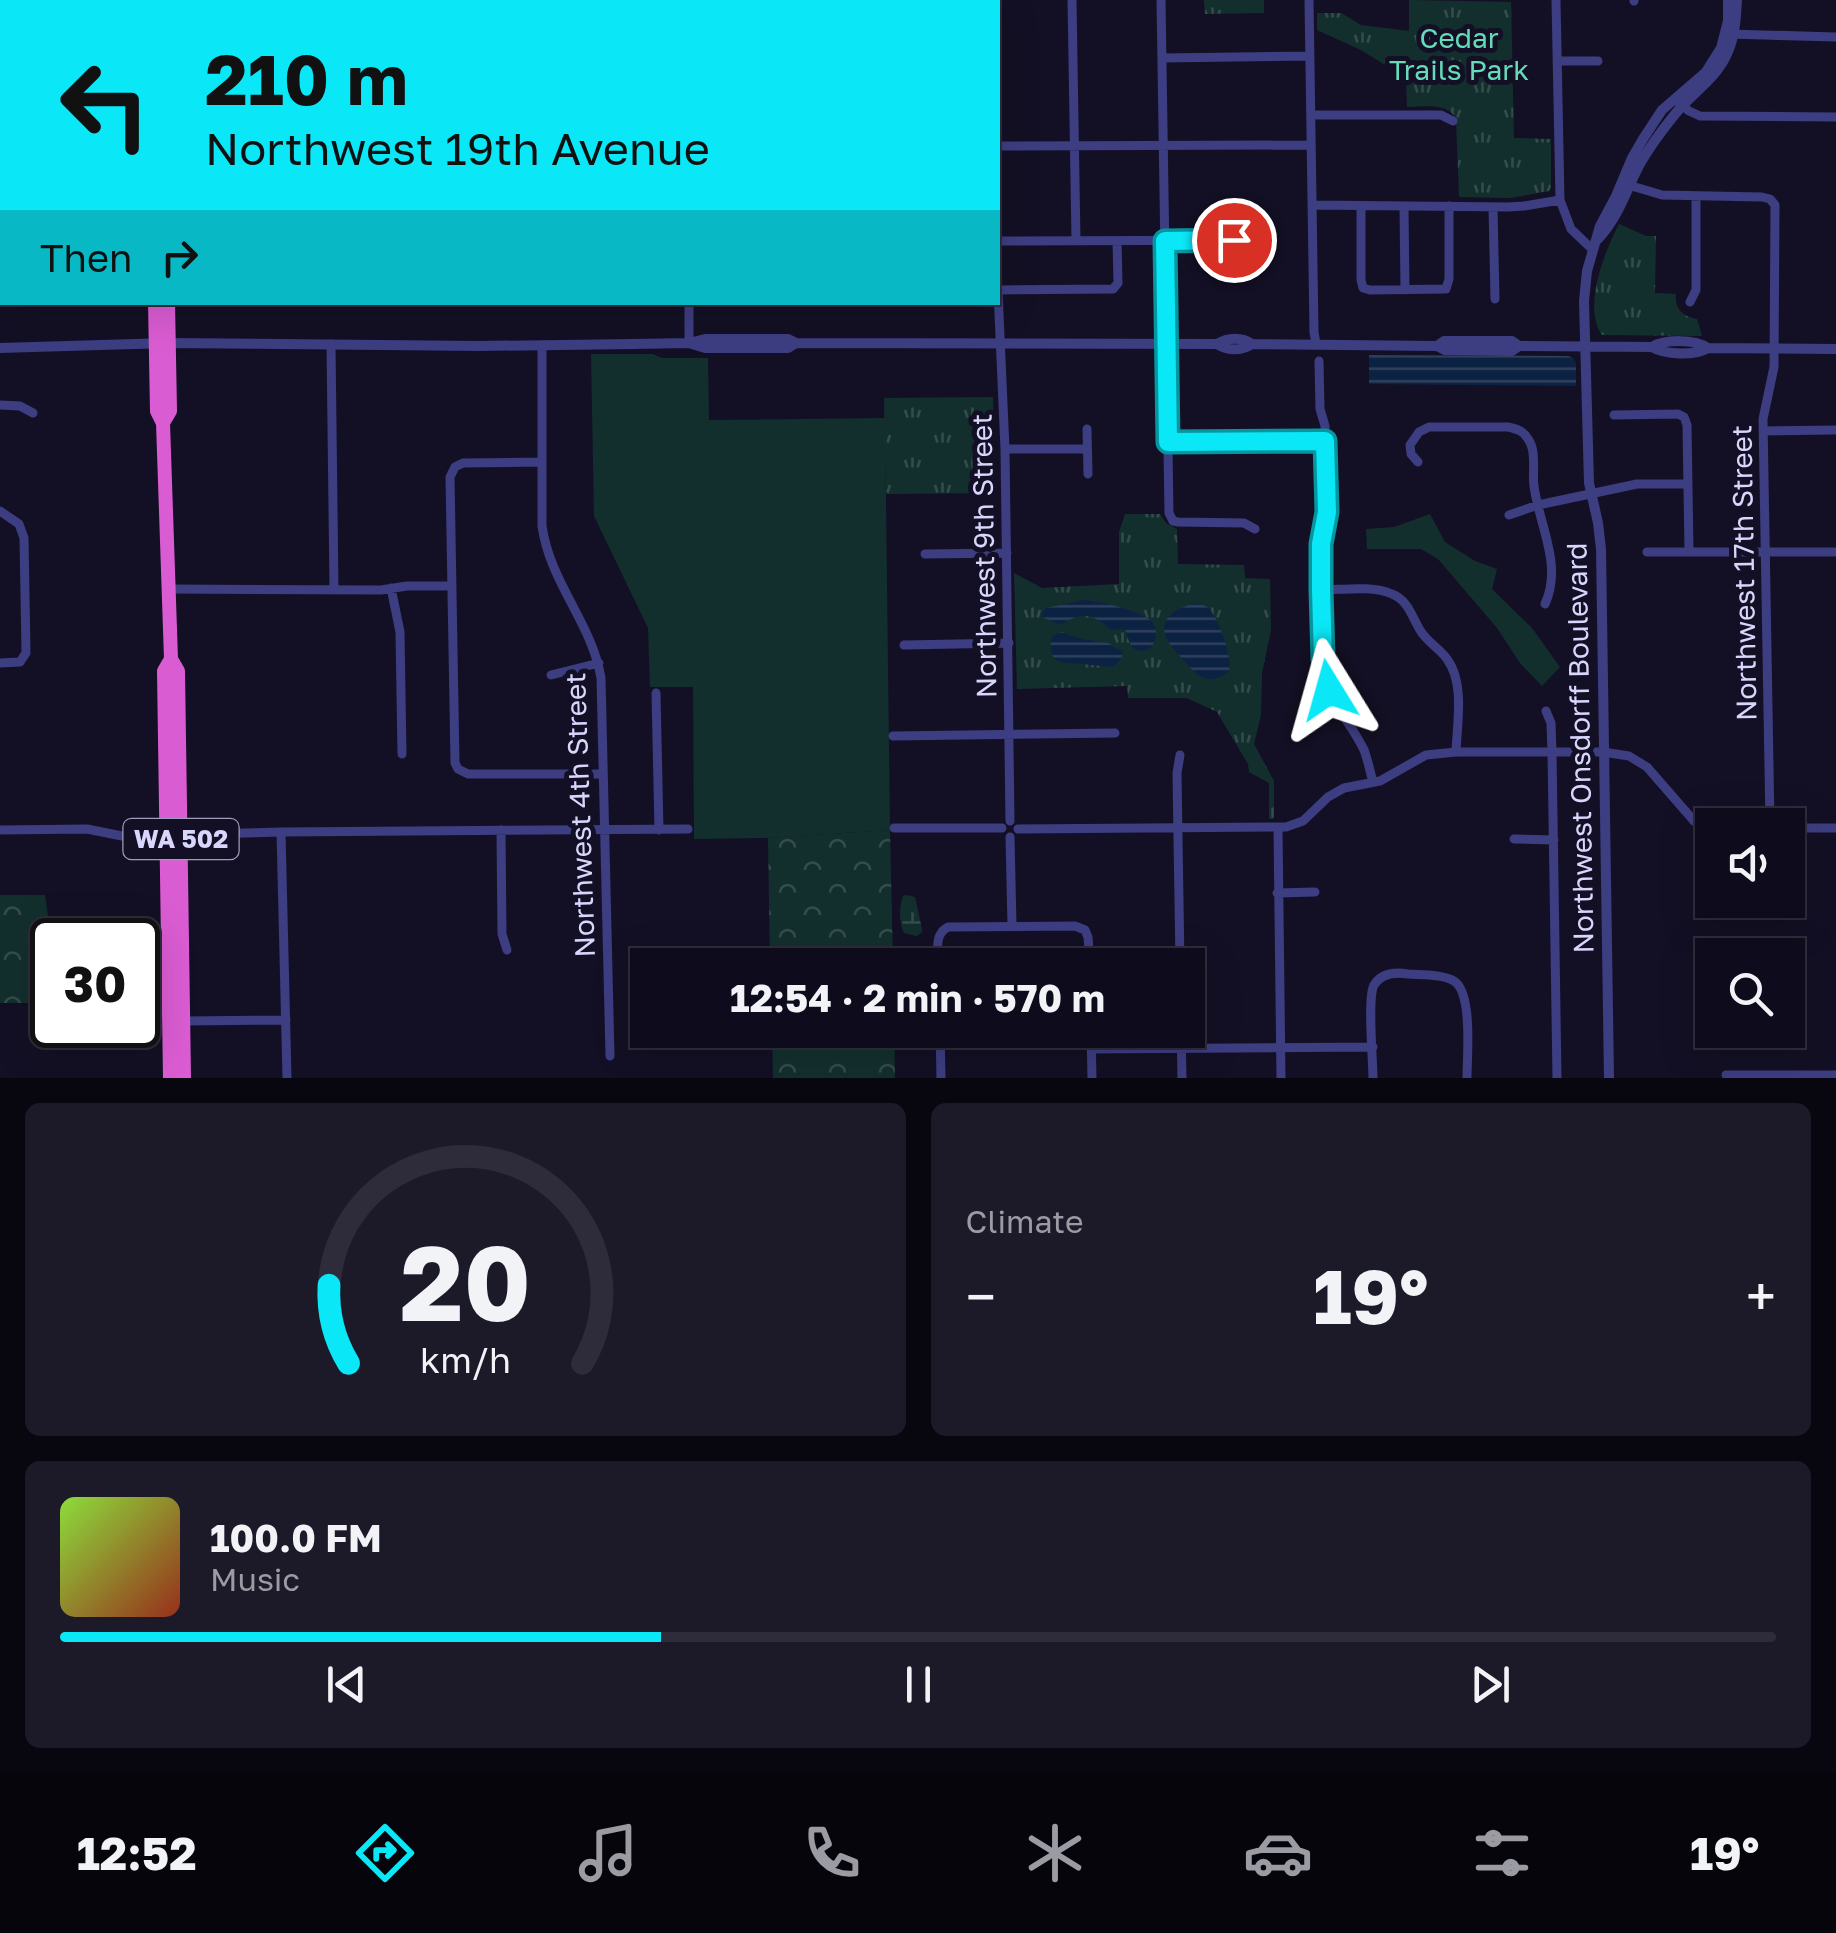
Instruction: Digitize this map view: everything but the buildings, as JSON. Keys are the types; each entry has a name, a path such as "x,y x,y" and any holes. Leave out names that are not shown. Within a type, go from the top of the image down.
{"highway":[{"name":"WA 502","path":"155,305 162,344"},
{"name":"WA 502","path":"168,305 157,411 163,423 171,659 178,671 170,1078"},
{"name":"WA 502","path":"174,835 184,1078"}],"street":[{"path":"1072,0 1076,241"},
{"path":"1161,0 1168,512 1172,521 1244,523 1255,529"},
{"path":"1309,0 1316,344"},
{"path":"1556,0 1560,200 1571,228 1595,245"},
{"name":"Northwest Onsdorff Boulevard","path":"1728,0 1729,34"},
{"name":"Northwest Onsdorff Boulevard","path":"1609,1078 1600,549 1588,483 1585,281 1600,226 1626,184 1632,158 1662,110 1679,103 1706,72 1729,34 1737,0"},
{"path":"1729,34 1836,36"},
{"path":"1162,58 1310,56"},
{"path":"1557,61 1598,61"},
{"path":"1679,103 1700,116 1836,117"},
{"path":"1311,115 1441,115 1453,121"},
{"path":"1000,146 1311,145"},
{"path":"1626,184 1655,194 1696,196 1696,290 1690,302"},
{"name":"Northwest 17th Street","path":"1696,196 1762,196 1774,202 1776,208 1774,367 1763,431 1770,808"},
{"path":"1312,205 1493,207 1560,200"},
{"path":"1361,206 1361,280 1363,288 1370,290 1448,287 1448,206"},
{"path":"1404,206 1405,290"},
{"path":"1493,207 1495,299"},
{"path":"1000,241 1268,240"},
{"path":"1000,290 1113,289 1118,283 1117,241"},
{"path":"689,305 690,343"},
{"name":"Northwest 9th Street","path":"999,305 1009,644 1006,824"},
{"path":"0,348 690,343 705,348 788,348 796,343 1166,343 1218,344 1225,349 1244,350 1252,344 1437,346 1444,341 1512,341 1519,346 1652,347 1660,352 1836,348"},
{"path":"331,344 334,590"},
{"name":"Northwest 4th Street","path":"542,345 545,548 592,644 602,694 610,1056"},
{"path":"1319,362 1327,512 1321,544 1323,659 1327,684 1340,714 1364,751 1372,782"},
{"path":"0,406 20,406 33,412"},
{"path":"1614,416 1684,417 1689,552"},
{"path":"1418,462 1410,445 1419,432 1429,427 1508,427 1524,434 1532,448 1533,482 1549,547 1551,591 1545,604"},
{"path":"1087,430 1088,474"},
{"path":"1763,431 1836,430"},
{"path":"1168,442 1325,441"},
{"path":"1005,450 1087,450"},
{"path":"542,462 471,462 455,466 450,478 455,757 458,769 468,774 602,774"},
{"path":"1508,515 1636,484 1688,484"},
{"path":"0,512 21,523 24,538 26,653 20,662 0,663"},
{"path":"1647,552 1836,552"},
{"path":"925,554 1007,553"},
{"path":"170,590 452,586"},
{"path":"391,588 400,632 402,754"},
{"path":"1321,590 1382,591 1398,597 1408,607 1421,633 1451,666 1457,692 1456,752"},
{"path":"904,645 1009,644"},
{"path":"551,674 598,663"},
{"path":"656,693 659,830"},
{"path":"1546,711 1551,724 1552,752 1558,1078"},
{"path":"893,736 1114,732"},
{"path":"894,828 1006,824 1004,834 1179,827 1278,828 1303,821 1336,792 1398,773 1417,759 1439,752 1619,754 1638,760 1657,776 1695,822"},
{"path":"1180,754 1180,948"},
{"path":"1278,828 1281,1078"},
{"path":"1805,828 1836,828"},
{"path":"0,830 87,829 122,836 688,829"},
{"path":"501,830 502,934 507,950"},
{"path":"281,832 288,1078"},
{"path":"1012,926 1014,833"},
{"path":"1514,839 1554,840"},
{"path":"1278,893 1314,892"},
{"path":"938,948 943,930 950,927 1075,926 1087,928 1089,948"},
{"path":"1374,1078 1372,997 1378,981 1387,974 1400,972 1445,978 1460,987 1466,1002 1467,1078"},
{"path":"184,1021 286,1020"},
{"path":"1205,1048 1373,1047"},
{"path":"940,1048 940,1078"},
{"path":"1092,1078 1092,1049 1181,1048 1182,1078"},
{"path":"1726,1075 1836,1075"}],"green space":[{"path":"1204,0 1264,0 1264,13 1205,14"},
{"name":"Cedar Trails Park","path":"1409,0 1511,2 1514,138 1551,139 1549,191 1511,198 1459,197 1456,119 1452,114 1435,107 1407,107 1406,78 1361,50 1317,30 1317,13 1341,13 1361,25 1409,31"},
{"path":"1619,224 1646,236 1656,236 1655,293 1676,294 1678,308 1697,319 1702,336 1602,335 1596,323 1595,295 1602,264"},
{"path":"591,354 708,358 709,420 885,418 890,830 694,839 693,687 650,687 648,628 594,516"},
{"path":"993,397 995,493 886,494 884,398"},
{"path":"1125,514 1160,514 1177,529 1178,564 1244,565 1245,578 1270,579 1271,630 1254,744 1274,781 1274,819 1269,819 1269,783 1249,772 1217,712 1187,698 1128,698 1127,686 1017,689 1014,573 1042,588 1119,584 1119,532"},
{"path":"1430,514 1445,542 1475,561 1497,569 1492,589 1532,628 1560,667 1542,686 1438,559 1421,549 1367,549 1366,529 1394,527"},
{"path":"890,830 893,948 770,948 768,838"},
{"path":"0,895 45,895 48,918 30,918 30,1003 0,1003"},
{"path":"906,895 915,897 922,929 917,936 902,929 900,909"},
{"path":"772,1048 894,1048 895,1078 773,1078"}],"water":[{"path":"1369,355 1568,356 1576,363 1576,386 1369,384"},
{"path":"1084,600 1121,607 1149,619 1155,628 1154,643 1147,650 1134,649 1125,630 1111,630 1087,616 1060,625 1042,617 1046,608"},
{"path":"1192,604 1211,611 1224,638 1230,667 1215,679 1197,674 1166,638 1168,618"},
{"path":"1061,632 1108,643 1122,651 1122,658 1113,667 1059,662 1052,654 1051,644 1052,636"}],"route":[{"path":"1234,240 1165,241 1168,442 1325,441 1327,512 1321,544 1321,590 1323,659 1329,690"}]}
